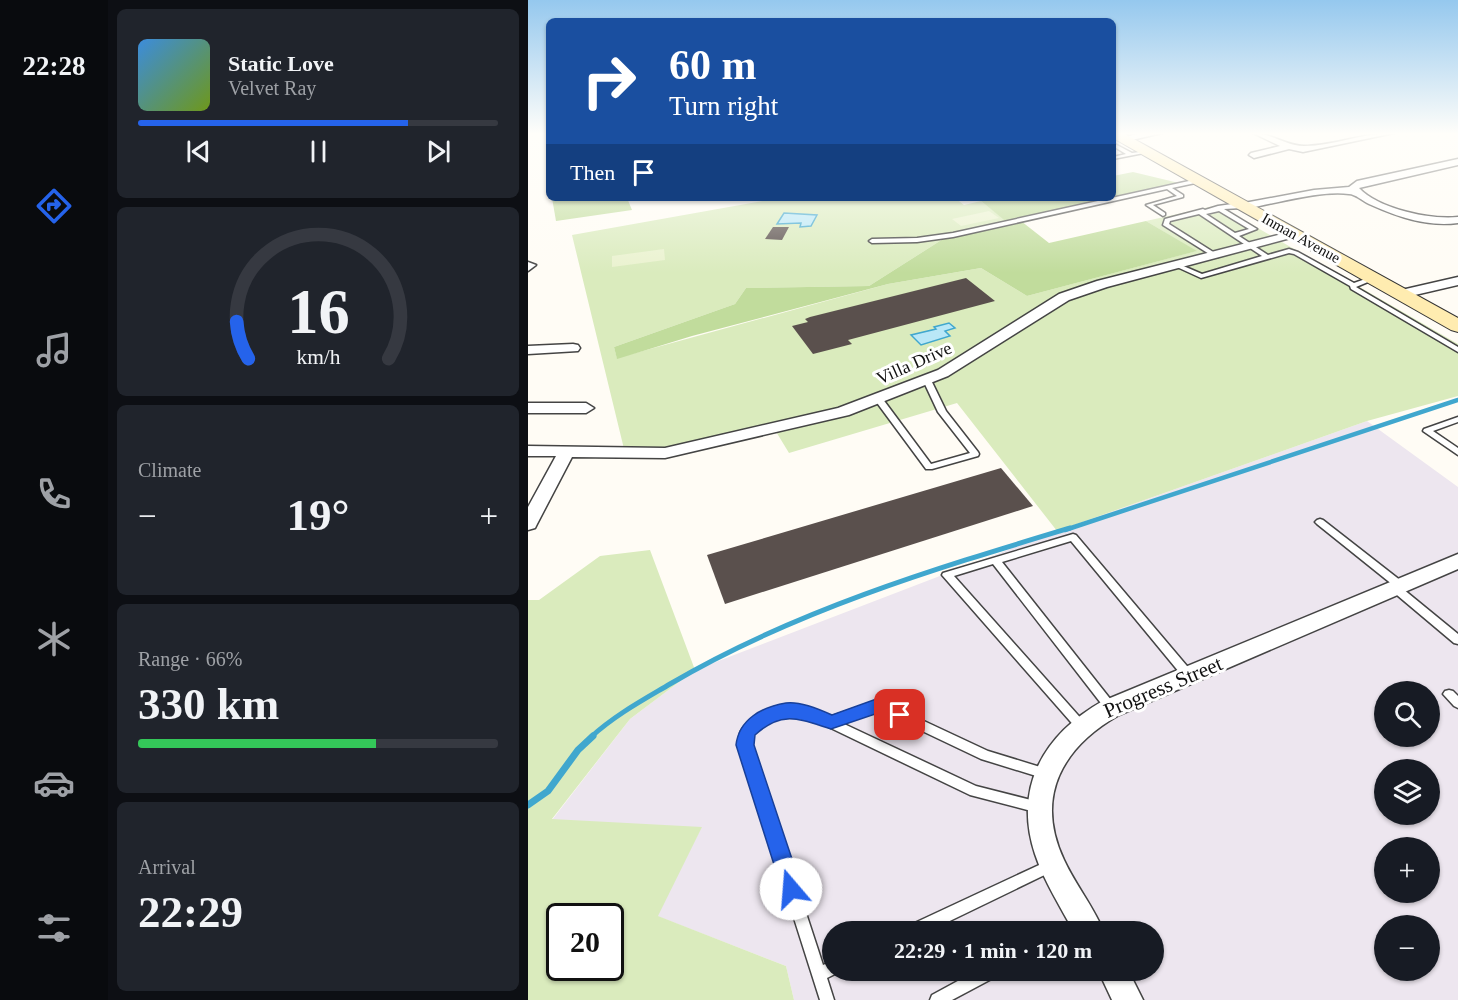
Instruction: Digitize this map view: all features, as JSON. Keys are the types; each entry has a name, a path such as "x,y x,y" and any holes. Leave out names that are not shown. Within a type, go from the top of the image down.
{"main road":[{"name":"Inman Avenue","path":"1195,180 1458,326"}],"street":[{"path":"1354,190 1354,187 1361,183 1376,180"},
{"path":"1244,206 1314,193 1354,190 1362,197 1407,216 1433,221 1458,219"},
{"name":"Villa Drive","path":"528,451 664,453 843,412 879,400 959,365 1064,297 1102,284 1179,266 1294,234"},
{"path":"1402,294 1458,280"},
{"path":"528,350 573,348"},
{"path":"528,408 586,408"},
{"path":"528,524 567,450"},
{"name":"Progress Street","path":"1078,921 1052,865 1040,822 1041,795 1046,774 1060,747 1081,726 1111,708 1458,561"},
{"path":"1118,981 1128,1000"}],"lane":[{"path":"1116,199 1198,181"},
{"path":"1163,214 1149,205 1181,196 1168,188"},
{"path":"872,241 917,240 953,235 1109,201"},
{"path":"1216,256 1166,225 1167,220 1218,208 1244,206"},
{"path":"1218,208 1254,229 1236,235"},
{"path":"1203,211 1202,215 1267,257"},
{"path":"1179,266 1201,276 1290,251 1353,285 1353,288 1458,350"},
{"path":"1353,285 1373,278"},
{"path":"879,400 929,467 975,454 942,412 927,380"},
{"path":"1458,419 1427,431 1458,452"},
{"path":"1320,522 1458,640"},
{"path":"1081,726 947,575 1073,537 1188,675"},
{"path":"996,561 1111,708"},
{"path":"1449,694 1458,703"},
{"path":"831,722 879,705 985,755 1046,774"},
{"path":"822,961 745,745 746,732 760,720 787,710 801,711 831,722 974,791 1041,808"},
{"path":"934,921 1052,865"},
{"path":"826,981 826,1000"},
{"path":"936,1000 973,981"}],"shaded area":[{"path":"1367,421 1458,487 1458,1000 794,1000 786,966 657,916 701,828 552,820 630,719 695,670 1057,531"}],"green space":[{"path":"1116,180 1165,180 1183,184 1116,199"},
{"path":"553,201 628,201 632,210 556,221"},
{"path":"763,201 959,201 964,205 981,201 1010,224 943,239 869,286 746,288 735,304 614,347 617,358 888,284 981,268 1027,296 1196,251 1146,221 1218,205 1458,344 1458,396 1367,421 1057,531 957,403 789,453 775,430 698,450 625,453 572,235"},
{"path":"981,201 1109,201 1021,221 1049,243 1146,221 1197,251 1027,296 981,268 888,284 692,336 617,359 614,347 735,304 746,288 869,286 943,239 1009,224"},
{"path":"989,211 999,218 961,226 952,219"},
{"path":"664,249 665,260 612,267 612,256"},
{"path":"650,550 695,670 630,719 552,819 702,827 658,916 786,966 794,1000 528,1000 528,600 539,600 600,556"}],"water":[{"path":"784,213 817,215 811,226 800,227 801,223 777,224"},
{"path":"949,323 955,328 945,331 950,336 921,345 911,335 936,329 934,327"}],"building":[{"path":"773,227 789,227 782,240 765,239"},
{"path":"966,278 995,301 848,340 852,344 813,354 792,326 808,322 805,319 810,317"},
{"path":"1001,468 1033,506 725,604 707,555"}],"waterway":[{"path":"1065,530 1458,400"},
{"path":"591,737 619,715 670,684 717,658 815,613 916,576 1070,528"},
{"path":"528,805 548,791 578,750 593,736"}],"route":[{"path":"791,889 745,745 746,732 760,720 787,710 801,711 831,722 879,705 900,715"}]}
